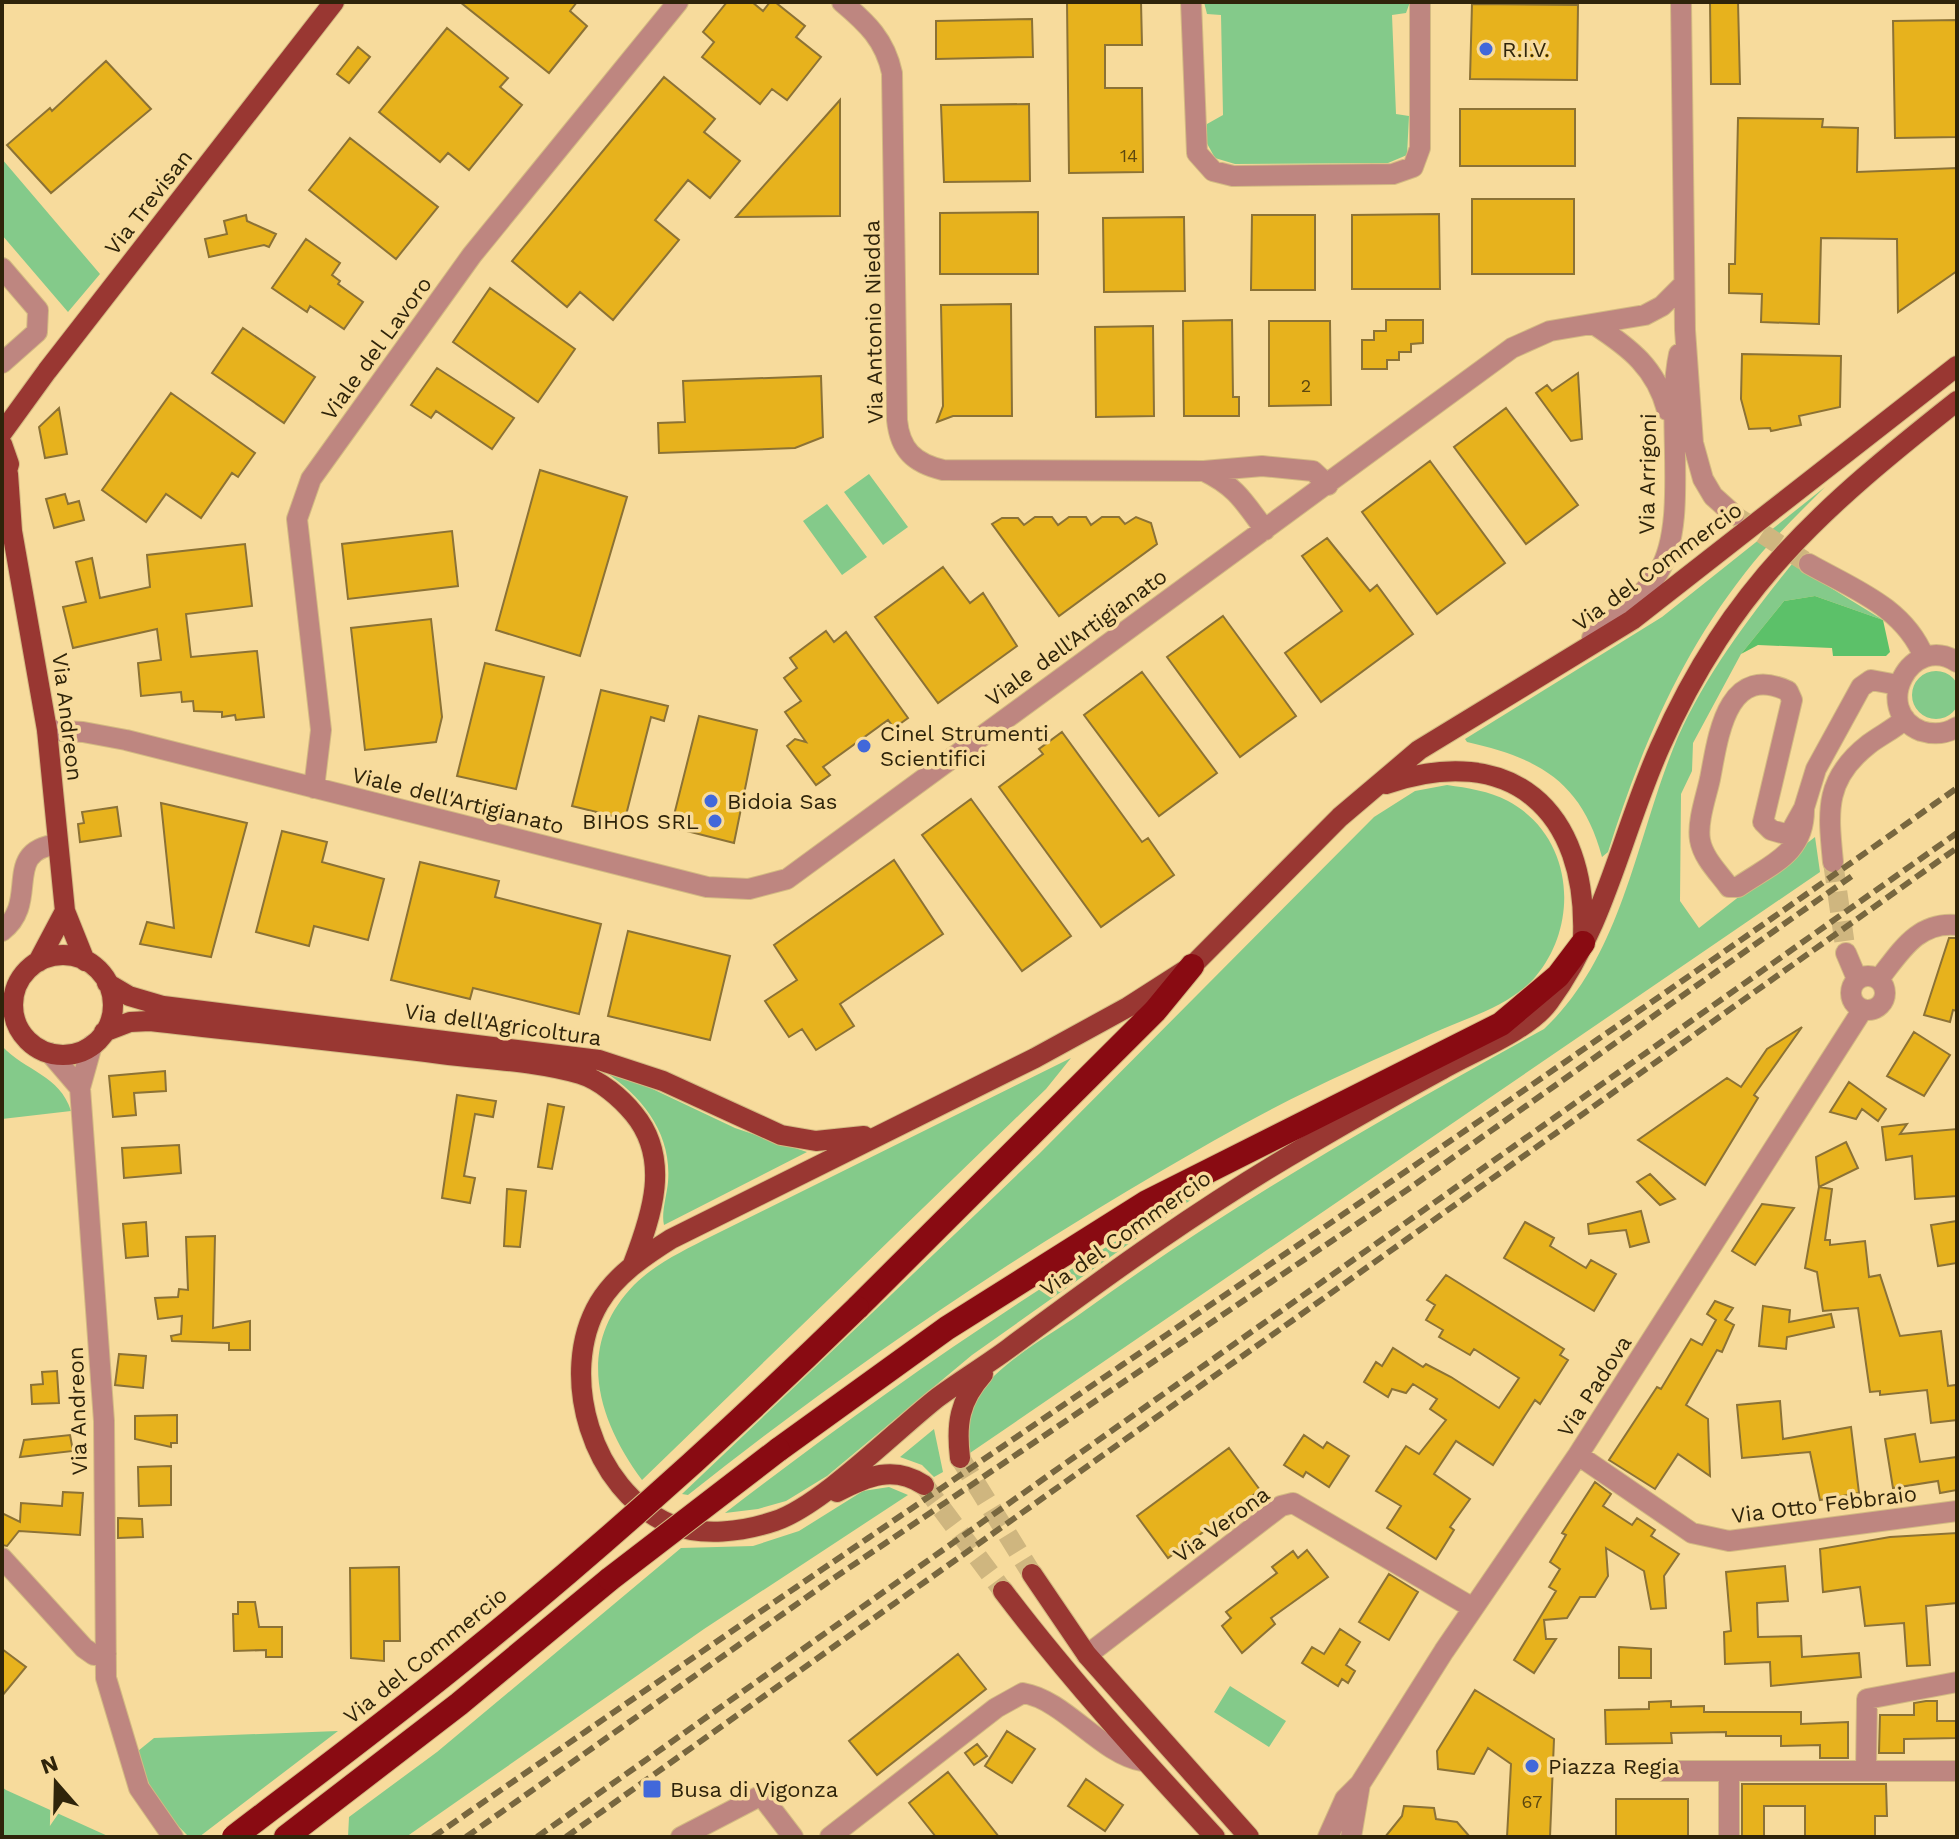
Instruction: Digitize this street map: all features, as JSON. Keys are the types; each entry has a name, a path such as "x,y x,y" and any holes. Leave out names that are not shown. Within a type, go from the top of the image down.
{"highway":[{"name":"Via del Commercio","path":"286,1837 459,1704 610,1579 877,1378 1005,1289 1147,1202 1501,1024 1558,976 1583,943"},
{"name":"Via del Commercio","path":"234,1837 463,1660 711,1446 857,1308 1155,1011 1192,966"}],"main road":[{"name":"Via Trevisan","path":"2,433 334,2"},
{"name":"Via del Commercio","path":"1957,366 1733,545 1632,620 1419,750 1340,817 1192,966 1091,1028 671,1239 633,1266 599,1303 585,1334 579,1362 581,1399 591,1432 608,1465 647,1510 680,1527 736,1530 798,1512 941,1395 1217,1199 1494,1043 1545,1009 1574,965 1606,898 1658,751 1691,682 1727,622 1771,566 1813,521 1860,478 1957,401"},
{"name":"Via Andreon","path":"2,444 8,455 5,480 7,527 47,730 65,911 85,961"},
{"name":"Via del Commercio","path":"1374,788 1430,771 1459,770 1495,777 1533,797 1559,825 1575,856 1583,892 1583,943"},
{"path":"38,962 65,911"},
{"path":"62,955 85,961 107,983 112,1010 98,1039 75,1053 50,1053 30,1043 10,1022 12,982 38,962 62,955"},
{"name":"Via dell'Agricoltura","path":"107,983 129,996 163,1006 599,1060 663,1081 750,1123 799,1139 841,1140 884,1133"},
{"name":"Via dell'Agricoltura","path":"98,1039 130,1022 150,1021 495,1061 582,1075 621,1100 636,1116 647,1135 654,1157 656,1189 633,1266"},
{"path":"960,1458 956,1428 960,1410 972,1388 1000,1355"},
{"path":"798,1512 860,1480 887,1473 899,1473 924,1485"},
{"path":"1032,1574 1087,1655 1249,1837"},
{"path":"1003,1591 1059,1665 1142,1761 1215,1837"}],"street":[{"name":"Viale del Lavoro","path":"314,788 321,730 297,519 311,479 472,255 678,2"},
{"name":"Via Antonio Niedda","path":"842,2 879,37 888,51 892,73 897,420 907,452 918,461 943,470 1204,471 1262,466 1313,471 1328,485"},
{"path":"1191,2 1193,140 1203,163 1213,171 1233,176 1393,174 1413,167 1420,148 1420,2"},
{"name":"Via Arrigoni","path":"1681,2 1685,330 1696,462 1713,496 1734,515"},
{"path":"2,268 38,310 37,332 2,363"},
{"name":"Viale dell'Artigianato","path":"47,730 83,732 126,740 707,887 749,889 787,879 1512,348 1550,331 1645,315 1662,306 1684,284"},
{"path":"1595,325 1633,352 1651,370 1661,387 1672,429"},
{"name":"Via Arrigoni","path":"1555,669 1642,595 1668,553 1675,486 1672,429 1675,374 1685,330"},
{"path":"1204,471 1228,483 1265,530"},
{"path":"1809,564 1898,615 1910,628 1924,657"},
{"path":"1957,662 1938,655 1924,657 1903,673 1898,685 1899,709 1905,719 1926,733 1939,734 1957,727"},
{"path":"1804,808 1804,829 1800,839 1738,887 1729,887 1702,848 1699,836 1719,734 1736,697 1745,689 1768,685 1788,691 1792,700 1766,802 1766,827 1789,835 1804,808 1816,769 1861,687 1871,680 1898,685"},
{"path":"1833,862 1828,812 1833,788 1844,769 1868,745 1905,719"},
{"path":"2,931 15,912 14,866 20,855 40,845 58,844"},
{"path":"1879,979 1914,936 1927,926 1957,925"},
{"path":"1846,953 1857,979"},
{"path":"1870,975 1879,979 1884,986 1883,1002 1876,1008 1863,1009 1850,996 1851,988 1857,979 1870,975"},
{"name":"Via Padova","path":"1328,1837 1345,1799 1360,1784 1473,1608 1578,1455 1863,1009"},
{"name":"Via Andreon","path":"98,1039 80,1088 104,1421 108,1692 139,1788 173,1837"},
{"path":"50,1053 80,1088"},
{"name":"Via Otto Febbraio","path":"1578,1455 1692,1533 1710,1540 1729,1541 1957,1511"},
{"name":"Via Verona","path":"1087,1655 1281,1506 1293,1503 1473,1608"},
{"path":"2,1558 84,1648 94,1655 106,1654"},
{"path":"1866,1771 1867,1699 1957,1682"},
{"path":"830,1837 996,1708 1023,1693 1041,1700 1123,1755 1142,1761"},
{"path":"1657,1771 1957,1771"},
{"path":"1729,1771 1729,1837"},
{"name":"Via Padova","path":"1351,1837 1360,1784"},
{"path":"681,1837 725,1821 758,1797 764,1799 793,1837"}],"green space":[{"path":"1204,2 1410,2 1406,13 1392,15 1396,114 1409,116 1407,155 1388,163 1235,164 1215,158 1204,138 1207,124 1223,115 1221,15 1207,14"},
{"path":"2,159 100,274 68,312 2,235"},
{"path":"869,474 908,527 883,545 844,492"},
{"path":"1825,487 1754,562 1700,638 1648,741 1608,852 1602,857 1583,810 1554,777 1516,756 1467,742 1465,739 1662,617"},
{"path":"827,504 867,557 842,575 803,521"},
{"path":"1792,564 1883,620 1815,596 1784,601 1741,654 1693,743 1692,771 1681,794 1680,901 1699,928 1815,837 1820,872 967,1455 967,1432 973,1403 986,1384 1024,1351 1250,1199 1544,1029 1570,1000 1609,934 1684,724 1742,629"},
{"path":"1815,596 1883,620 1890,652 1886,656 1833,656 1832,648 1758,645 1741,654 1784,601"},
{"path":"1936,671 1945,672 1953,678 1959,686 1959,704 1953,712 1945,718 1936,719 1927,718 1919,712 1913,704 1912,695 1913,686 1919,678 1927,672"},
{"path":"1447,785 1486,792 1508,801 1530,816 1546,836 1557,858 1563,882 1564,907 1559,932 1550,955 1526,986 1487,1010 1312,1089 1169,1166 958,1298 821,1394 688,1495 682,1494 1040,1153 1374,817 1415,791"},
{"path":"2,1046 59,1089 71,1111 2,1119"},
{"path":"1071,1058 1046,1089 642,1480 614,1433 599,1383 599,1358 604,1333 615,1309 634,1285 692,1246"},
{"path":"605,1072 623,1075 735,1128 807,1152 664,1225 668,1165 660,1133 643,1105"},
{"path":"1216,1182 972,1355 827,1476 786,1501 758,1509 725,1513 965,1339 1089,1258"},
{"path":"934,1429 943,1472 934,1477 922,1465 900,1457"},
{"path":"889,1487 908,1495 704,1629 406,1837 348,1837 349,1817 437,1752 681,1548 753,1546 799,1531 863,1491"},
{"path":"1230,1686 1286,1721 1269,1747 1214,1712"},
{"path":"338,1731 199,1837 189,1837 171,1818 151,1787 138,1751 154,1738"},
{"path":"2,1787 6,1790 110,1837 4,1836"}],"building":[{"path":"460,2 577,2 570,11 587,26 549,73"},
{"path":"727,2 752,2 763,11 770,2 775,2 805,26 796,37 821,57 787,100 772,89 760,104 702,57 714,42 703,32"},
{"path":"1067,2 1141,2 1142,45 1105,45 1105,88 1142,88 1143,172 1069,173"},
{"path":"1710,2 1738,2 1740,84 1711,84"},
{"path":"1472,4 1578,5 1577,80 1470,79"},
{"path":"1032,19 1033,57 936,59 936,21"},
{"path":"1957,20 1957,137 1895,138 1893,21"},
{"path":"447,28 508,78 500,87 522,105 469,170 448,153 440,162 379,112"},
{"path":"358,47 370,57 349,83 337,74"},
{"path":"106,61 151,109 51,193 7,145 50,108 52,111"},
{"path":"664,77 715,119 704,132 740,161 710,198 688,180 655,220 679,240 613,320 580,292 567,307 512,261"},
{"path":"840,100 840,216 736,217"},
{"path":"1029,104 1030,181 944,182 941,105"},
{"path":"1460,109 1575,109 1575,166 1460,166"},
{"path":"1738,118 1823,119 1822,127 1858,128 1857,172 1957,168 1957,271 1898,312 1897,239 1821,238 1819,324 1761,322 1762,294 1729,293 1729,264 1735,264"},
{"path":"350,138 438,207 396,259 309,190"},
{"path":"1472,199 1574,199 1574,274 1472,274"},
{"path":"1038,212 1038,274 940,274 940,213"},
{"path":"1439,214 1440,289 1352,289 1352,215"},
{"path":"246,215 247,221 276,234 269,247 264,245 209,257 205,239 227,234 224,221"},
{"path":"1252,215 1315,215 1315,290 1251,290"},
{"path":"1184,217 1185,291 1104,292 1103,218"},
{"path":"306,239 340,263 332,275 340,281 338,284 363,302 344,329 310,306 307,312 272,288"},
{"path":"490,288 575,349 538,402 453,342"},
{"path":"1011,304 1012,416 953,416 937,422 943,406 941,305"},
{"path":"1232,320 1233,397 1239,397 1239,416 1184,416 1183,321"},
{"path":"1386,320 1423,320 1423,343 1411,344 1411,352 1399,352 1399,360 1387,360 1387,369 1362,369 1362,340 1374,340 1374,331 1386,331"},
{"path":"1269,321 1330,321 1331,405 1269,406"},
{"path":"1153,326 1154,416 1096,417 1095,327"},
{"path":"243,328 315,377 284,423 212,373"},
{"path":"1742,354 1841,356 1840,407 1799,416 1801,425 1771,431 1770,428 1749,429 1741,399"},
{"path":"437,368 514,418 492,449 436,411 431,418 411,405"},
{"path":"1578,373 1582,439 1571,441 1536,393 1547,385 1552,391"},
{"path":"821,376 823,437 795,448 659,453 658,423 685,422 683,381"},
{"path":"171,393 255,453 238,477 232,473 201,518 166,494 146,522 102,490"},
{"path":"59,408 67,454 45,458 39,427"},
{"path":"1506,408 1578,505 1526,544 1454,447"},
{"path":"1430,461 1505,563 1437,614 1362,512"},
{"path":"540,470 627,497 580,656 496,630"},
{"path":"65,494 68,504 79,501 84,520 54,528 46,499"},
{"path":"1035,517 1052,517 1058,525 1069,517 1086,517 1091,525 1102,517 1119,517 1125,524 1136,517 1151,523 1157,544 1059,616 992,524 1002,518 1018,518 1024,525"},
{"path":"452,531 458,586 348,599 342,544"},
{"path":"1327,538 1370,591 1377,585 1413,634 1321,702 1285,653 1342,611 1302,556"},
{"path":"245,544 252,606 186,614 191,657 257,651 264,717 236,720 235,715 222,717 222,712 194,711 193,701 182,702 181,692 141,696 138,663 161,660 157,629 73,648 63,607 86,602 76,562 92,558 100,598 150,587 147,555"},
{"path":"943,567 970,603 983,593 1017,646 938,703 875,617"},
{"path":"1223,616 1296,716 1240,757 1167,657"},
{"path":"431,619 442,717 436,742 365,750 351,628"},
{"path":"826,631 834,642 846,632 908,718 894,728 888,720 823,767 830,775 816,785 787,746 795,739 806,742 785,712 801,701 784,678 797,668 790,658"},
{"path":"485,663 544,677 516,789 457,776"},
{"path":"1142,672 1217,773 1159,816 1084,715"},
{"path":"601,690 668,706 664,721 651,717 625,819 572,806"},
{"name":"Bidoia Sas","path":"699,716 757,730 734,843 671,827"},
{"path":"1062,732 1142,842 1148,838 1174,875 1101,927 999,787 1043,754 1039,749"},
{"path":"971,799 1071,936 1022,971 922,835"},
{"path":"161,803 247,823 211,957 140,944 147,922 174,928"},
{"path":"117,807 121,836 80,842 78,824 84,823 82,812"},
{"path":"282,831 327,842 322,862 384,879 368,940 314,926 309,946 256,932"},
{"path":"894,860 943,934 840,1004 854,1026 816,1050 802,1029 789,1037 765,1001 797,980 774,945"},
{"path":"420,862 499,881 495,897 601,924 579,1014 473,988 470,999 391,980"},
{"path":"628,931 730,956 710,1040 608,1016"},
{"path":"1949,938 1957,938 1957,1011 1953,1010 1950,1022 1924,1015"},
{"path":"1802,1027 1754,1095 1758,1098 1705,1185 1638,1140 1727,1078 1741,1087 1767,1049"},
{"path":"1914,1032 1950,1055 1924,1096 1887,1076"},
{"path":"165,1071 166,1091 134,1093 136,1115 113,1117 109,1076"},
{"path":"1849,1082 1886,1109 1878,1121 1862,1109 1856,1119 1830,1112"},
{"path":"457,1095 496,1101 493,1117 475,1114 464,1176 475,1178 470,1203 442,1198"},
{"path":"548,1104 564,1107 552,1169 538,1167"},
{"path":"1907,1124 1900,1134 1957,1129 1957,1196 1915,1199 1912,1156 1886,1160 1882,1127"},
{"path":"1846,1142 1858,1168 1819,1187 1816,1157"},
{"path":"179,1145 181,1173 124,1178 122,1148"},
{"path":"1650,1174 1675,1199 1660,1205 1637,1182"},
{"path":"1819,1187 1832,1189 1825,1240 1830,1240 1830,1245 1865,1241 1869,1277 1880,1275 1900,1336 1941,1331 1948,1386 1956,1385 1957,1420 1931,1423 1927,1390 1880,1395 1880,1391 1870,1392 1858,1308 1823,1311 1817,1272 1805,1268"},
{"path":"507,1189 526,1191 520,1247 504,1246"},
{"path":"1762,1204 1794,1208 1755,1265 1732,1251"},
{"path":"1641,1211 1649,1242 1630,1247 1626,1230 1589,1234 1588,1224"},
{"path":"1957,1221 1957,1263 1938,1266 1931,1225"},
{"path":"146,1222 148,1256 126,1258 123,1224"},
{"path":"1525,1222 1554,1238 1550,1246 1586,1268 1591,1260 1616,1274 1594,1311 1504,1258"},
{"path":"215,1236 213,1328 250,1321 250,1350 229,1350 229,1343 172,1341 171,1336 181,1334 182,1316 158,1319 155,1298 178,1297 179,1289 188,1290 186,1237"},
{"path":"1446,1275 1564,1349 1560,1355 1568,1360 1540,1404 1535,1400 1493,1465 1456,1441 1434,1474 1470,1499 1450,1527 1454,1530 1436,1559 1387,1528 1401,1506 1376,1491 1406,1446 1419,1454 1446,1420 1430,1409 1437,1399 1413,1384 1406,1393 1392,1389 1388,1397 1364,1382 1376,1362 1382,1366 1393,1348 1423,1367 1426,1364 1451,1377 1499,1408 1519,1378 1474,1349 1470,1355 1439,1337 1443,1330 1426,1320 1435,1305 1427,1300"},
{"path":"1715,1301 1733,1308 1725,1320 1734,1325 1722,1352 1717,1350 1686,1405 1708,1419 1710,1476 1678,1454 1655,1489 1609,1460 1657,1387 1661,1389 1691,1339 1702,1345 1716,1320 1707,1314"},
{"path":"1763,1306 1790,1310 1789,1322 1831,1314 1834,1327 1787,1337 1786,1349 1759,1346"},
{"path":"119,1354 146,1356 143,1388 115,1385"},
{"path":"57,1371 59,1403 32,1404 31,1385 43,1384 42,1372"},
{"path":"1780,1401 1783,1439 1851,1427 1859,1493 1820,1500 1810,1452 1742,1458 1737,1405"},
{"path":"177,1415 177,1443 171,1443 171,1447 135,1439 135,1416"},
{"path":"1915,1434 1920,1462 1957,1457 1957,1490 1940,1493 1938,1481 1893,1488 1885,1439"},
{"path":"70,1435 73,1451 20,1457 24,1440"},
{"path":"1304,1435 1323,1448 1327,1442 1349,1456 1329,1487 1306,1472 1303,1477 1284,1465"},
{"path":"1229,1448 1260,1490 1168,1558 1137,1516"},
{"path":"171,1466 171,1505 139,1506 138,1467"},
{"path":"1595,1482 1611,1494 1603,1506 1632,1525 1637,1518 1655,1530 1651,1536 1679,1554 1664,1576 1666,1608 1651,1609 1644,1571 1606,1548 1608,1576 1595,1597 1580,1597 1567,1618 1544,1620 1546,1639 1556,1639 1534,1673 1514,1660 1556,1591 1549,1587 1560,1569 1550,1562 1566,1535 1562,1533"},
{"path":"63,1492 83,1493 80,1535 19,1531 7,1546 2,1545 2,1513 20,1522 21,1503 62,1506"},
{"path":"118,1518 142,1519 143,1537 118,1538"},
{"path":"1957,1533 1957,1603 1926,1606 1930,1665 1907,1666 1904,1623 1865,1626 1860,1587 1823,1592 1820,1549 1890,1537"},
{"path":"1307,1550 1328,1577 1271,1618 1275,1624 1242,1653 1222,1626 1231,1618 1226,1612 1277,1573 1272,1567 1293,1551 1298,1558"},
{"path":"1785,1566 1788,1601 1757,1603 1758,1637 1801,1636 1802,1657 1859,1653 1861,1677 1771,1686 1770,1662 1725,1664 1724,1632 1731,1631 1726,1572"},
{"path":"399,1567 400,1641 384,1641 384,1661 351,1658 350,1568"},
{"path":"1389,1574 1418,1592 1389,1640 1359,1622"},
{"path":"238,1602 255,1602 259,1627 282,1627 282,1657 266,1657 266,1650 234,1651 233,1614 238,1614"},
{"path":"1340,1629 1360,1642 1346,1665 1355,1671 1348,1683 1342,1679 1338,1686 1302,1663 1312,1647 1324,1654"},
{"path":"1619,1647 1651,1649 1651,1678 1619,1678"},
{"path":"2,1649 26,1667 2,1696"},
{"path":"958,1654 986,1689 877,1775 849,1741"},
{"name":"Piazza Regia","path":"1475,1690 1554,1739 1550,1837 1507,1837 1511,1764 1488,1748 1474,1774 1438,1769 1437,1751"},
{"path":"1671,1701 1671,1707 1704,1706 1704,1712 1801,1712 1801,1724 1848,1722 1848,1758 1820,1758 1820,1745 1781,1746 1781,1736 1726,1736 1726,1732 1671,1733 1672,1743 1606,1744 1605,1710 1649,1709 1649,1702"},
{"path":"1937,1701 1937,1721 1957,1721 1957,1738 1904,1739 1904,1753 1879,1753 1880,1715 1914,1715 1914,1703"},
{"path":"1007,1731 1035,1749 1012,1783 985,1766"},
{"path":"977,1744 987,1756 974,1765 965,1753"},
{"path":"948,1772 999,1837 936,1837 909,1803"},
{"path":"1086,1779 1123,1805 1105,1831 1068,1806"},
{"path":"1742,1784 1886,1784 1887,1816 1875,1816 1875,1837 1805,1837 1805,1806 1764,1806 1764,1837 1742,1837"},
{"path":"1616,1799 1688,1799 1688,1837 1616,1837"},
{"path":"1404,1806 1434,1808 1436,1819 1457,1822 1470,1837 1385,1837 1402,1816"}],"tunnel":[{"path":"1737,517 1809,564"},
{"path":"1833,862 1846,953"},
{"path":"960,1458 1032,1574"},
{"path":"924,1485 1003,1591"}],"railway":[{"path":"433,1837 1578,1053 1957,788"},
{"path":"537,1837 1957,833"},
{"path":"566,1837 1957,848"},
{"path":"466,1837 831,1580 1407,1190 1852,876"}],"place":[{"name":"R.I.V.","path":"1486,49"},
{"name":"Cinel Strumenti Scientifici","path":"864,746"},
{"name":"Bidoia Sas","path":"711,801"},
{"name":"BIHOS SRL","path":"715,821"},
{"name":"Piazza Regia","path":"1532,1766"},
{"name":"Busa di Vigonza","path":"652,1789"}]}
